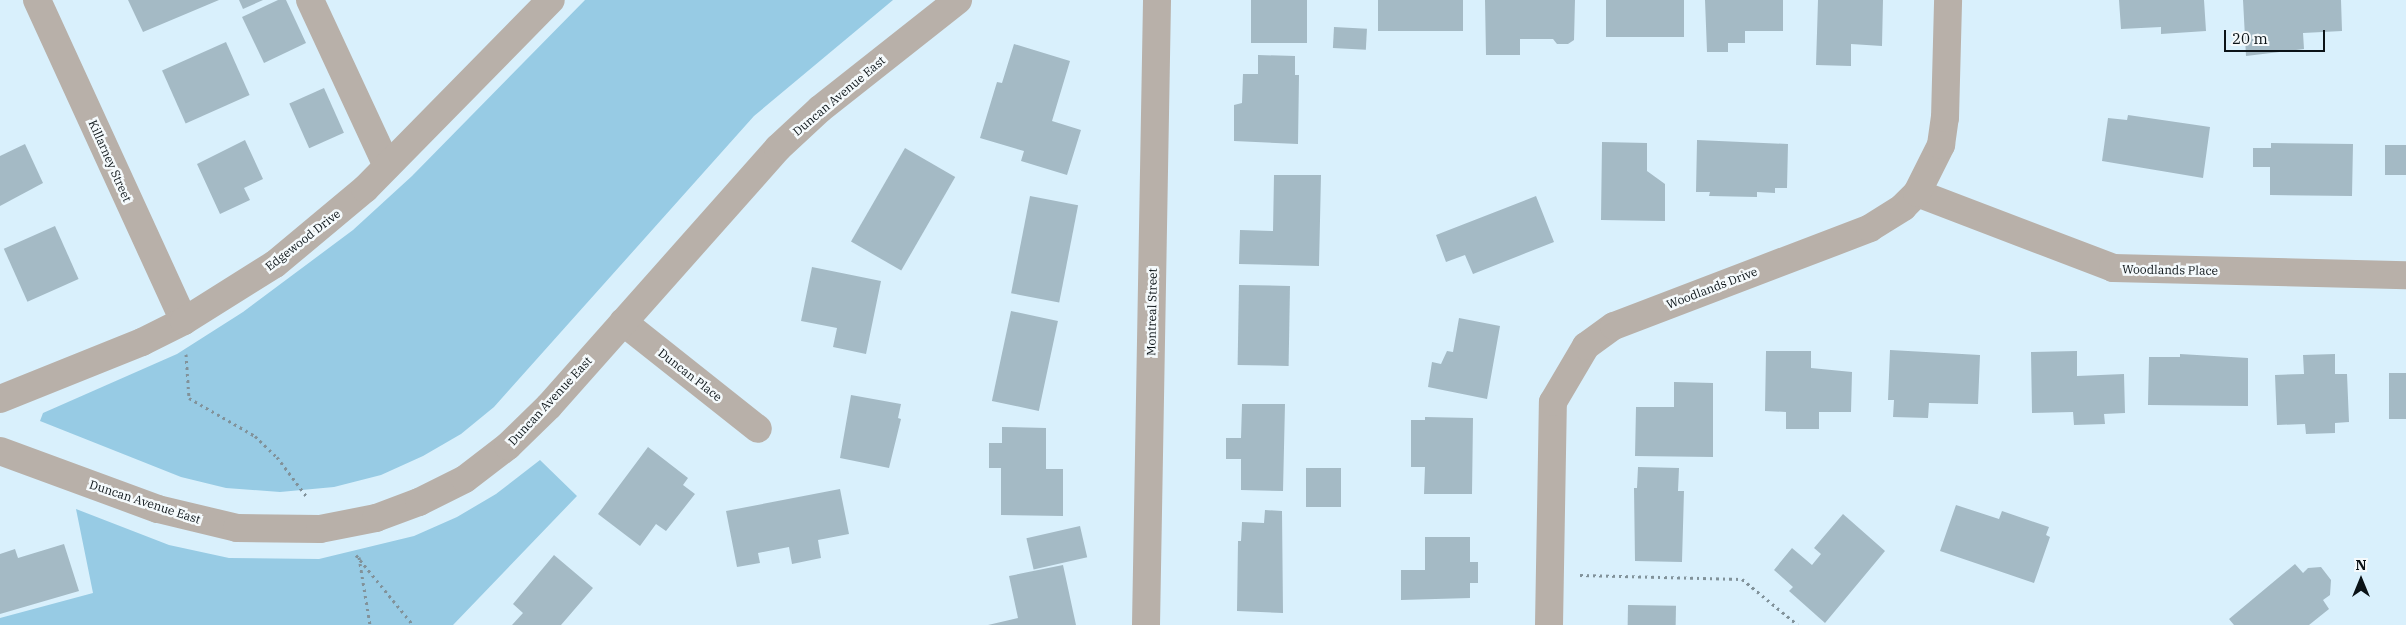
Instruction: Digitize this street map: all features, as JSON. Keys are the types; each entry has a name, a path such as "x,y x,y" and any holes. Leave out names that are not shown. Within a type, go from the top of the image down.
{"street":[{"name":"Killarney Street","path":"37,0 184,321"},
{"path":"310,0 387,166"},
{"name":"Edgewood Drive","path":"0,399 103,360 184,321 290,253 387,166 551,0"},
{"name":"Duncan Avenue East","path":"0,451 198,521 237,528 320,529 376,518 465,479 508,446 623,322 778,148 820,109 958,0"},
{"name":"Montreal Street","path":"1146,625 1158,0"},
{"name":"Woodlands Drive","path":"1549,625 1553,402 1586,346 1614,326 1870,228 1903,207 1917,193 1936,158 1944,130 1948,0"},
{"name":"Woodlands Place","path":"1917,193 2113,268 2406,275"},
{"name":"Duncan Place","path":"623,322 758,429"}],"path":[{"path":"184,321 189,398 255,436 277,457 304,488 320,529 359,557 413,625"},
{"path":"359,557 370,625"},
{"path":"1550,574 1742,579 1798,625"}],"shaded area":[{"path":"585,0 893,0 754,116 494,407 461,434 423,456 381,475 334,487 280,492 226,488 181,477 40,421 43,413 177,354 243,312 353,230 412,176"},
{"path":"540,460 577,496 453,625 0,625 0,618 93,593 76,509 169,545 229,558 319,559 414,536 457,517 496,494"}],"building":[{"path":"128,0 219,0 143,32"},
{"path":"239,0 263,0 243,9"},
{"path":"278,0 286,0 306,43 264,63 242,17"},
{"path":"1251,0 1307,0 1307,43 1251,43"},
{"path":"1378,0 1463,0 1463,31 1378,31"},
{"path":"1485,0 1575,0 1574,40 1568,44 1557,44 1553,39 1520,39 1520,55 1486,55"},
{"path":"1606,0 1684,0 1684,37 1606,37"},
{"path":"1705,0 1783,0 1783,31 1745,31 1745,43 1728,43 1728,52 1707,52"},
{"path":"1818,0 1883,0 1882,46 1851,44 1851,66 1816,65"},
{"path":"2119,0 2204,0 2206,31 2161,34 2161,27 2121,29"},
{"path":"2243,0 2341,0 2342,31 2303,33 2304,49 2246,56"},
{"path":"1334,27 1367,29 1366,50 1333,48"},
{"path":"226,42 250,95 186,123 162,70"},
{"path":"1014,44 1070,61 1052,121 1081,130 1067,175 1021,161 1024,151 980,138 997,82 1002,83"},
{"path":"1258,55 1295,56 1295,75 1299,75 1298,144 1234,141 1234,105 1242,103 1243,74 1258,74"},
{"path":"324,88 344,133 309,148 289,103"},
{"path":"2128,115 2210,127 2203,178 2102,161 2108,118 2127,120"},
{"path":"245,140 263,179 244,188 250,200 220,214 197,164"},
{"path":"1697,140 1788,144 1787,188 1775,188 1775,193 1757,192 1757,197 1709,196 1710,192 1696,192"},
{"path":"1602,142 1647,143 1647,171 1665,184 1665,221 1601,220"},
{"path":"2271,143 2353,144 2352,196 2270,195 2270,167 2253,167 2253,148 2271,148"},
{"path":"25,144 43,183 0,206 0,156"},
{"path":"2385,145 2406,145 2406,175 2385,175"},
{"path":"905,148 955,177 901,271 851,242"},
{"path":"1274,175 1321,175 1319,266 1239,264 1240,230 1273,231"},
{"path":"1030,196 1078,205 1059,303 1011,293"},
{"path":"1536,196 1554,242 1473,274 1465,255 1446,262 1436,235"},
{"path":"55,226 79,279 27,302 4,249"},
{"path":"812,267 881,281 866,354 833,347 837,328 801,321"},
{"path":"1239,285 1290,286 1289,366 1238,365"},
{"path":"1011,311 1058,321 1039,411 992,401"},
{"path":"1459,318 1500,326 1487,399 1428,387 1432,362 1441,364 1447,351 1453,352"},
{"path":"1890,350 1980,355 1978,404 1929,403 1928,418 1893,417 1894,400 1888,400"},
{"path":"1766,351 1811,351 1811,368 1852,372 1851,412 1819,412 1819,429 1786,429 1786,412 1765,411"},
{"path":"2077,351 2077,376 2124,374 2125,413 2104,414 2105,424 2074,425 2073,412 2032,413 2031,352"},
{"path":"2180,354 2248,358 2248,406 2148,405 2149,357 2180,357"},
{"path":"2335,354 2335,374 2347,374 2349,422 2335,423 2335,433 2306,434 2305,424 2277,425 2275,375 2304,374 2303,355"},
{"path":"2389,373 2406,373 2406,419 2389,419"},
{"path":"1674,382 1713,383 1713,457 1635,456 1636,407 1674,407"},
{"path":"851,395 901,404 898,418 901,419 889,468 840,458"},
{"path":"1242,404 1285,404 1283,491 1241,490 1241,459 1226,459 1226,438 1241,438"},
{"path":"1425,417 1473,418 1472,494 1424,494 1425,467 1411,467 1411,420 1425,420"},
{"path":"1002,427 1046,428 1046,469 1063,469 1063,516 1001,515 1001,468 989,468 989,443 1002,443"},
{"path":"648,447 688,478 683,485 695,494 666,531 656,524 640,546 598,514"},
{"path":"1638,467 1679,468 1678,491 1684,491 1682,562 1635,561 1634,488 1637,488"},
{"path":"1306,468 1341,468 1341,507 1306,507"},
{"path":"840,489 849,534 818,540 821,558 792,564 789,547 758,553 760,563 737,567 726,511"},
{"path":"1956,505 1999,519 2002,511 2049,527 2046,535 2050,537 2034,583 1940,551"},
{"path":"1265,510 1282,511 1283,613 1237,611 1238,541 1241,541 1242,522 1264,523"},
{"path":"1843,514 1885,551 1825,623 1789,591 1793,587 1774,570 1792,548 1812,565 1821,554 1814,548"},
{"path":"1080,526 1087,557 1034,570 1026,538"},
{"path":"1425,537 1470,537 1470,562 1478,562 1478,583 1470,583 1470,598 1401,600 1401,570 1425,570"},
{"path":"64,544 79,591 0,614 0,554 15,549 18,558"},
{"path":"554,555 593,588 561,625 512,625 523,613 513,604"},
{"path":"2295,564 2303,573 2308,568 2321,567 2331,580 2330,595 2323,600 2329,609 2309,625 2234,625 2229,619"},
{"path":"1063,565 1076,625 988,625 1018,618 1009,576"},
{"path":"1628,605 1676,606 1676,625 1628,625"}]}
